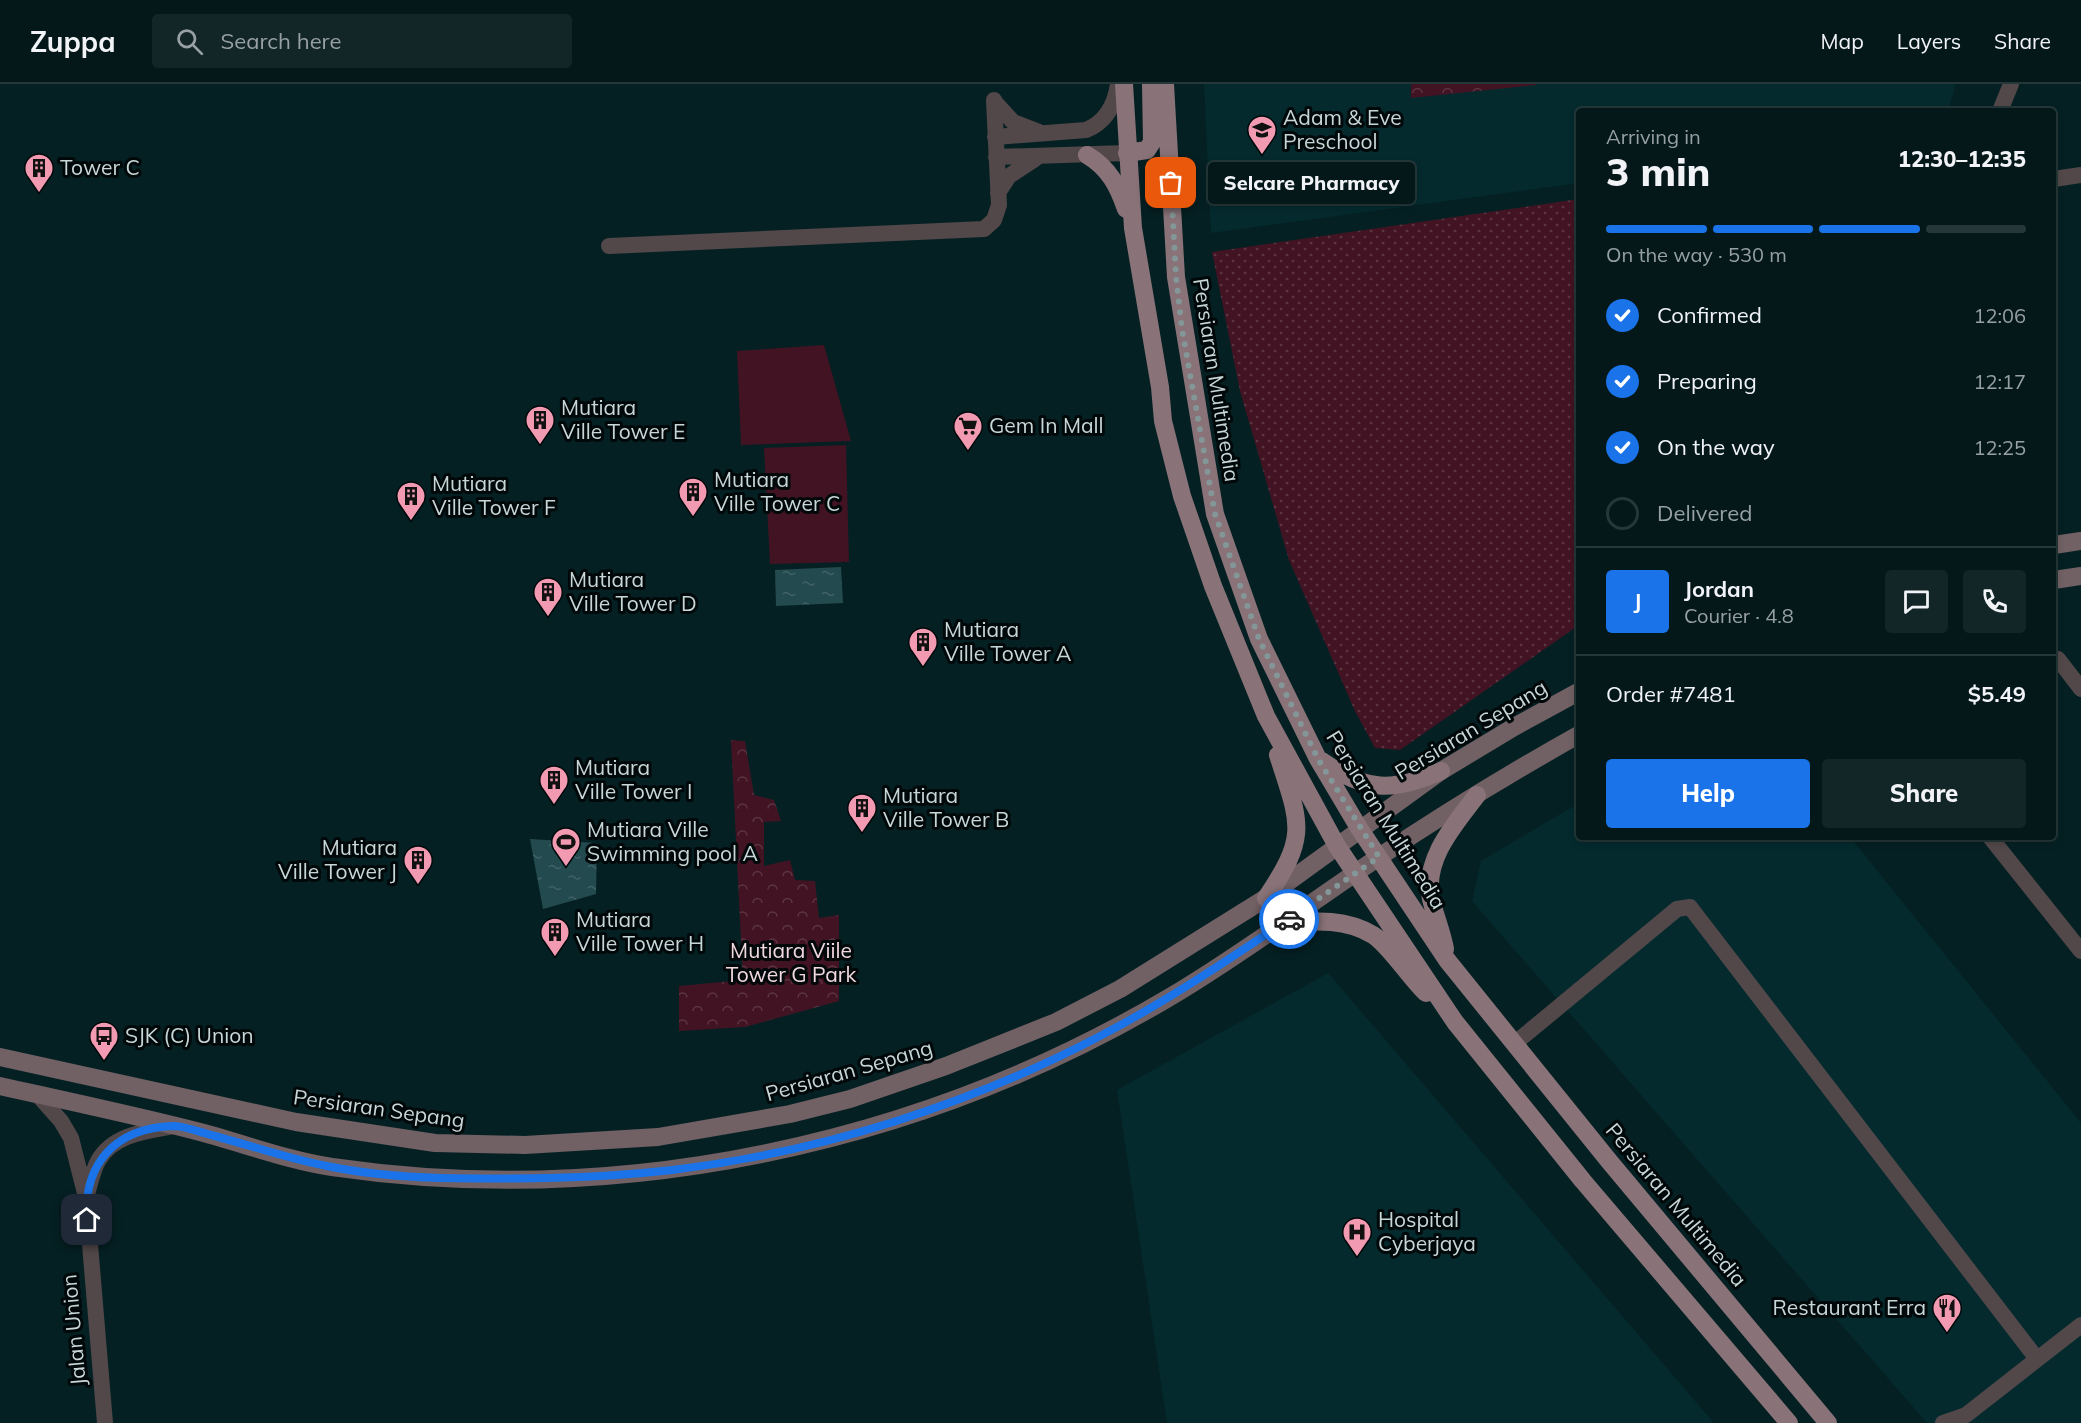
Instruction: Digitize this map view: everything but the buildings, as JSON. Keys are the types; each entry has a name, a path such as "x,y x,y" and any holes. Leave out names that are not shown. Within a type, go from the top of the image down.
{"main road":[{"path":"1124,84 1132,228 1160,387 1163,421 1182,496 1213,586 1266,716 1297,816 1296,843 1288,864 1266,898"},
{"path":"1127,153 1147,150 1152,142 1151,84"},
{"name":"Persiaran Multimedia","path":"1165,84 1176,277 1215,514 1259,639 1318,759 1359,828 1447,960 1828,1423"},
{"path":"1087,155 1098,162 1112,177 1132,228"},
{"path":"1266,716 1337,846 1455,1022 1583,1181 1789,1423"},
{"path":"1318,759 1356,781 1378,787 1399,787 1441,771"},
{"path":"1447,960 1431,898 1431,873 1442,844 1477,795"},
{"path":"1283,923 1323,921 1343,923 1374,936 1408,976 1455,1022"}],"street":[{"path":"995,137 1086,130 1098,125 1109,113 1118,84"},
{"path":"2001,108 2011,84"},
{"path":"609,246 984,229 994,220 999,205 994,101 1013,122 1035,132 1051,133"},
{"path":"996,157 1127,153"},
{"path":"998,194 1002,185 1017,169 1046,157"},
{"path":"2056,179 2081,175"},
{"path":"2056,545 2081,541"},
{"path":"2056,579 2081,576"},
{"path":"2058,659 2081,689"},
{"name":"Persiaran Sepang","path":"0,1057 296,1122 435,1143 525,1145 658,1137 790,1114 850,1099 946,1066 1056,1022 1120,989 1266,898 1359,828 1441,771 1576,693"},
{"path":"0,1086 175,1126 328,1167 435,1178 535,1178 674,1170 833,1139 898,1121 958,1100 1101,1036 1173,995 1379,857 1576,736"},
{"path":"1992,840 2081,951"},
{"path":"1514,1044 1677,909 1690,907 2037,1359"},
{"name":"Jalan Union","path":"37,1094 61,1121 71,1138 86,1197 105,1423"},
{"name":"Jalan Union","path":"86,1197 98,1160 113,1145 135,1133 175,1126"},
{"path":"1943,1423 1966,1414 2081,1325"}],"shaded area":[{"path":"1204,84 1956,84 1949,108 1576,108 1576,183 1211,233"},
{"path":"1576,805 1576,840 1852,840 2081,1123 2081,1423 1927,1423 1472,901 1481,861"},
{"name":"Hospital Cyberjaya","path":"1328,973 1714,1423 1167,1423 1117,1090"}],"green space":[{"path":"1411,84 1536,84 1536,85 1411,98"},
{"path":"1576,199 1576,627 1400,750 1375,748 1355,711 1289,560 1240,391 1212,252"},
{"path":"824,345 851,441 741,445 737,351"},
{"path":"846,445 849,562 770,564 764,448"},
{"name":"Mutiara Viile Tower G Park","path":"731,740 745,741 754,795 774,800 781,821 764,822 764,866 790,860 795,880 815,881 819,918 839,915 839,1001 745,1027 679,1031 679,986 743,980"}],"water":[{"path":"841,567 843,603 776,606 775,570"},
{"name":"Mutiara Ville Swimming pool A","path":"530,839 597,843 596,894 543,909"}],"way so far":[{"path":"1171,183 1176,277 1182,329 1215,514 1259,639 1318,759 1379,857 1289,919"}],"place":[{"name":"Adam & Eve Preschool","path":"1262,156"},
{"name":"Selcare Pharmacy","path":"1171,183"},
{"name":"Tower C","path":"39,194"},
{"name":"Mutiara Ville Tower E","path":"540,446"},
{"name":"Gem In Mall","path":"968,452"},
{"name":"Mutiara Ville Tower C","path":"693,518"},
{"name":"Mutiara Ville Tower F","path":"411,522"},
{"name":"Mutiara Ville Tower D","path":"548,618"},
{"name":"Mutiara Ville Tower A","path":"923,668"},
{"name":"Mutiara Ville Tower I","path":"554,806"},
{"name":"Mutiara Ville Tower B","path":"862,834"},
{"name":"Mutiara Ville Swimming pool A","path":"566,868"},
{"name":"Mutiara Ville Tower J","path":"418,886"},
{"name":"Mutiara Ville Tower H","path":"555,958"},
{"name":"SJK (C) Union","path":"104,1062"},
{"name":"Hospital Cyberjaya","path":"1357,1258"},
{"name":"Restaurant Erra","path":"1947,1334"}],"route":[{"path":"87,1220 86,1197 98,1160 113,1145 135,1133 175,1126 328,1167 435,1178 535,1178 674,1170 833,1139 898,1121 958,1100 1101,1036 1173,995 1289,919"}]}
